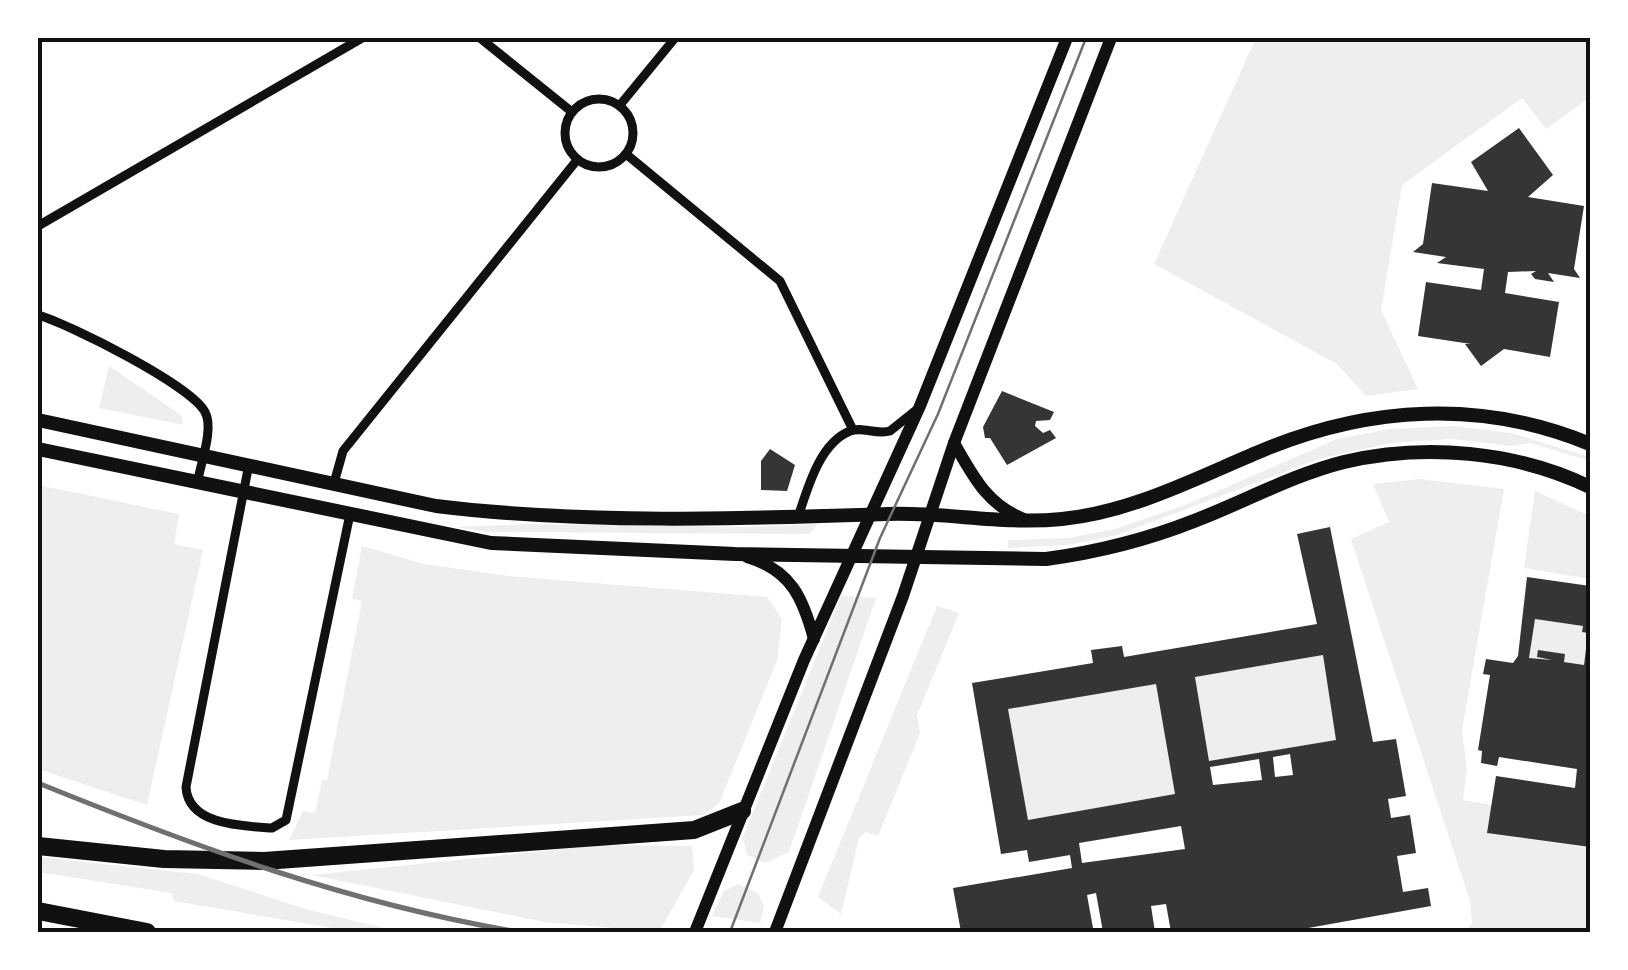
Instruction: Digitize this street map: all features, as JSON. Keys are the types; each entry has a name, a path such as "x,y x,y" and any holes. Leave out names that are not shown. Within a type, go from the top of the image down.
{"highway":[{"path":"38,846 164,859 264,861 694,830 742,811"},
{"path":"38,911 147,932"}],"main road":[{"path":"694,932 814,639 920,406 1067,38"},
{"path":"776,929 916,557 954,442 1111,38"},
{"path":"38,420 436,506 496,514 799,514 1026,520 1096,514 1135,503 1292,439 1386,415 1435,412 1526,422 1590,444"},
{"path":"954,442 987,496 1004,512 1026,520"},
{"path":"38,449 491,544 735,554 1046,558 1091,553 1194,521 1316,471 1385,456 1494,457 1590,487"},
{"path":"735,554 771,566 794,584 814,639"}],"street":[{"path":"38,226 362,38"},
{"path":"480,38 572,112"},
{"path":"620,106 675,38"},
{"path":"600,99 620,106 634,134 626,154 597,168 577,160 565,132 572,112 600,99"},
{"path":"626,154 780,281 853,430"},
{"path":"334,483 343,451 577,160"},
{"path":"38,315 98,340 197,402 208,422 198,480"},
{"path":"799,514 820,462 853,430 890,431 920,406"},
{"path":"249,464 186,787 190,804 201,816 272,828 286,820 350,514"}],"shaded area":[{"path":"1256,38 1590,38 1590,97 1546,129 1522,98 1402,185 1381,310 1418,389 1366,396 1337,364 1154,264"},
{"path":"109,366 181,415 183,425 99,408"},
{"path":"1454,426 1511,433 1590,457 1590,461 1531,443 1511,446 1453,439 1392,443 1322,458 1117,535 1068,545 1008,548 1008,540 1068,538 1115,529 1188,504 1337,439 1389,429"},
{"path":"1419,479 1504,489 1462,730 1467,770 1463,800 1492,805 1488,833 1590,848 1590,932 1465,932 1472,923 1470,901 1351,539 1389,522 1373,484"},
{"path":"38,485 179,514 174,544 203,550 147,805 38,769"},
{"path":"1535,491 1590,516 1590,579 1524,568"},
{"path":"817,524 810,534 489,532 456,527"},
{"path":"362,546 424,564 509,576 767,597 782,619 777,661 719,803 705,815 289,840 303,811 315,813 322,780 327,780 362,601 352,599"},
{"path":"841,596 876,598 789,852 765,863 747,855 743,837"},
{"path":"937,606 959,613 917,715 920,733 878,836 866,832 859,838 841,914 818,897"},
{"path":"1535,619 1583,626 1582,632 1588,633 1584,665 1554,660 1564,654 1539,650 1537,657 1547,660 1529,658"},
{"path":"1323,655 1336,740 1209,761 1195,677"},
{"path":"1156,684 1175,794 1028,820 1008,709"},
{"path":"602,845 692,846 694,870 659,932 544,922 312,875"},
{"path":"38,857 198,874 309,910 401,932 356,932 174,901 172,893 38,872"},
{"path":"738,884 759,894 764,906 760,923 712,916 724,891"}],"building":[{"path":"1519,128 1553,175 1528,197 1584,206 1574,269 1580,278 1548,273 1554,282 1535,279 1531,274 1536,271 1508,272 1505,293 1559,302 1550,357 1504,349 1481,366 1465,344 1471,344 1418,336 1426,282 1481,290 1484,269 1437,263 1446,257 1413,252 1423,244 1432,183 1488,191 1471,162"},
{"path":"1002,391 1054,412 1050,420 1036,421 1035,426 1043,433 1050,430 1056,438 1007,465 990,438 985,438 983,427"},
{"path":"770,449 795,465 787,491 761,490 761,461"},
{"path":"1330,527 1373,742 1396,739 1406,796 1388,799 1391,818 1410,815 1416,853 1397,856 1403,892 1428,888 1431,906 1286,932 1171,932 1166,904 1151,906 1155,932 1103,932 1096,893 1087,895 1093,928 1084,932 961,932 953,888 1072,868 1070,855 1029,862 1027,850 1001,854 972,683 1093,663 1091,650 1122,646 1124,657 1317,624 1297,534","holes":["1323,655 1336,740 1209,761 1195,677","1156,684 1175,794 1028,820 1008,709","1290,754 1293,775 1275,777 1273,757","1259,759 1262,780 1213,785 1210,767","1181,826 1185,849 1082,863 1079,843"]},
{"path":"1527,577 1590,586 1590,847 1487,833 1496,776 1575,788 1577,769 1499,757 1497,766 1481,763 1482,751 1478,750 1490,675 1483,674 1486,659 1513,663 1518,656","holes":["1535,619 1583,626 1582,632 1588,633 1584,665 1564,662 1565,654 1538,650 1537,657 1552,660 1529,658"]}],"tram line":[{"path":"730,932 880,538 938,414 1086,38"}],"railway":[{"path":"38,783 274,871 395,906 519,932"}]}
